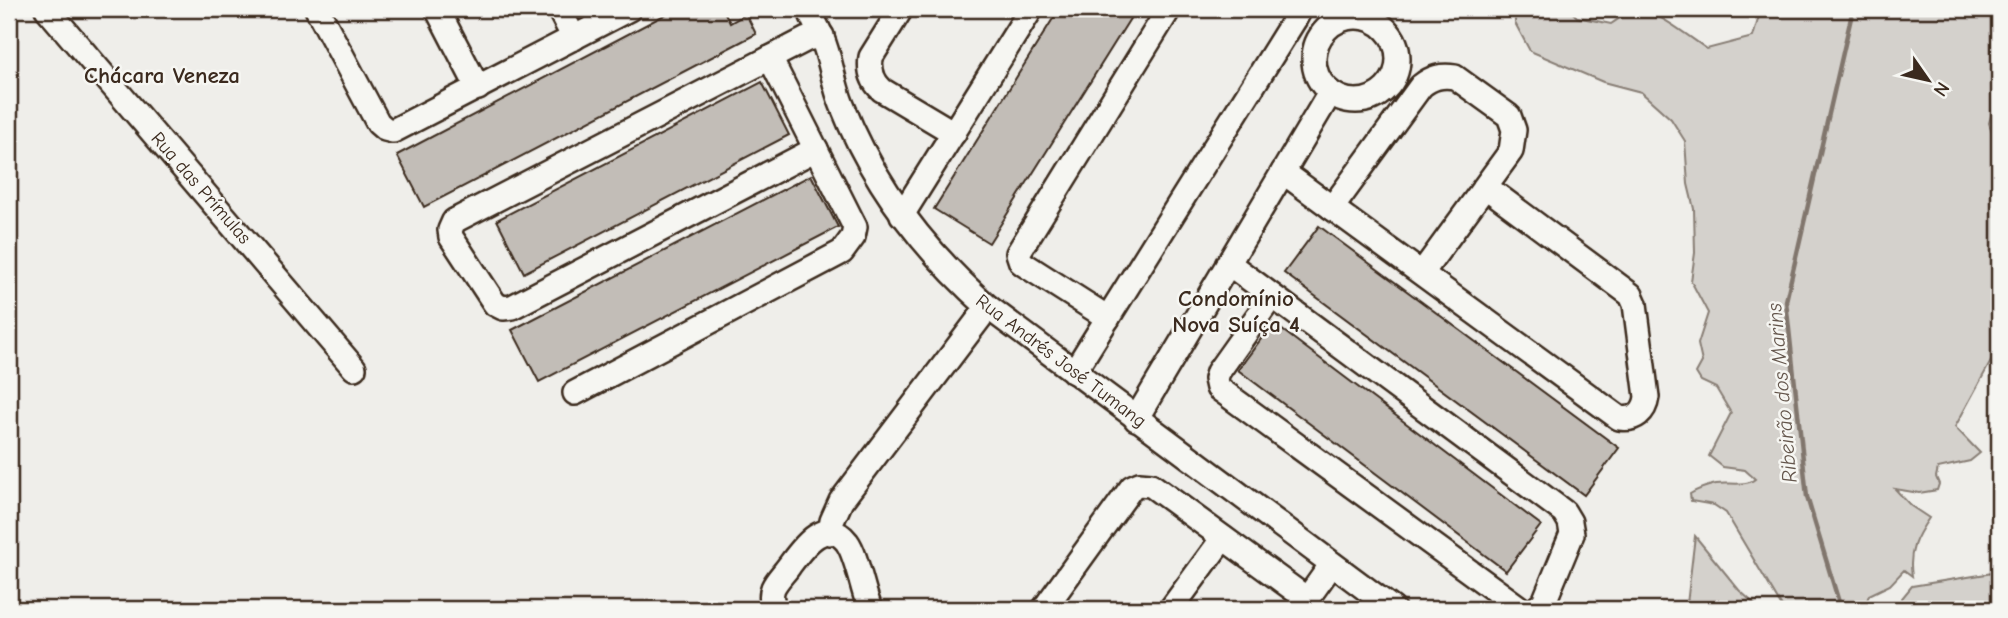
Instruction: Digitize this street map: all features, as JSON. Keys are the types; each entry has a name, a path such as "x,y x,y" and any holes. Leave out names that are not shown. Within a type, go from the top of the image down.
{"street":[{"name":"Rua das Prímulas","path":"47,9 354,368"},
{"path":"317,9 378,123 384,129 398,131 629,9"},
{"path":"437,9 478,88"},
{"path":"559,9 574,38"},
{"path":"810,9 813,22 822,36"},
{"path":"822,36 826,24 824,9"},
{"path":"901,9 871,57 873,80 882,90 954,133"},
{"path":"902,215 1031,9"},
{"path":"1108,318 1025,265 1018,253 1169,9"},
{"path":"1074,372 1300,9"},
{"path":"816,149 512,307 503,308 495,304 451,237 450,230 454,221 807,39 822,36"},
{"name":"Rua Andrés José Tumang","path":"822,36 832,80 868,161 902,215 942,264 988,307 1393,609"},
{"path":"575,393 842,252 853,237 855,227 770,58"},
{"path":"1332,208 1421,86 1440,76 1455,77 1504,110 1512,122 1515,137 1511,151 1422,274"},
{"path":"1136,419 1330,93"},
{"path":"1283,172 1619,418 1632,418 1642,412 1647,397 1631,295 1486,187"},
{"path":"1228,263 1564,512 1570,522 1572,534 1544,602 1536,609"},
{"path":"1272,296 1218,372 1218,388 1521,609"},
{"path":"830,533 841,501 988,307"},
{"path":"1044,609 1136,485 1151,485 1223,538 1303,604 1332,564"},
{"path":"774,609 774,587 808,541 821,533 837,534 849,544 868,603 865,609"},
{"path":"1171,609 1223,538"}],"shaded area":[{"path":"1515,9 1569,9 1577,17 1611,24 1640,10 1665,20 1707,49 1753,37 1761,9 1999,9 1999,87 1989,123 1999,152 1999,322 1995,354 1955,427 1980,453 1970,461 1938,468 1937,490 1919,493 1895,489 1911,506 1929,518 1914,545 1912,576 1904,570 1890,585 1869,595 1864,609 1782,607 1726,513 1714,505 1691,501 1690,494 1706,487 1747,483 1755,479 1745,470 1723,467 1709,456 1731,413 1716,388 1701,381 1696,373 1702,362 1698,344 1708,313 1691,281 1695,253 1694,209 1688,184 1685,141 1671,119 1641,92 1603,82 1530,51 1515,23"},
{"path":"1695,536 1739,590 1760,609 1688,609"},
{"path":"1999,572 1999,609 1893,609 1912,586"}],"building":[{"path":"683,9 723,9 730,23 746,14 756,34 424,207 397,155 674,10 675,13"},
{"path":"1059,9 1136,9 989,243 934,209"},
{"path":"762,82 789,135 524,273 497,220"},
{"path":"811,175 838,227 539,382 512,330"},
{"path":"1319,226 1619,448 1584,495 1284,273"},
{"path":"1273,323 1541,525 1506,571 1238,370"}],"waterway":[{"name":"Ribeirão dos Marins","path":"1841,609 1807,497 1786,301 1853,9"}],"district":[{"name":"Chácara Veneza","path":"162,75"},
{"name":"Condomínio Nova Suíça 4","path":"1236,311"}]}
